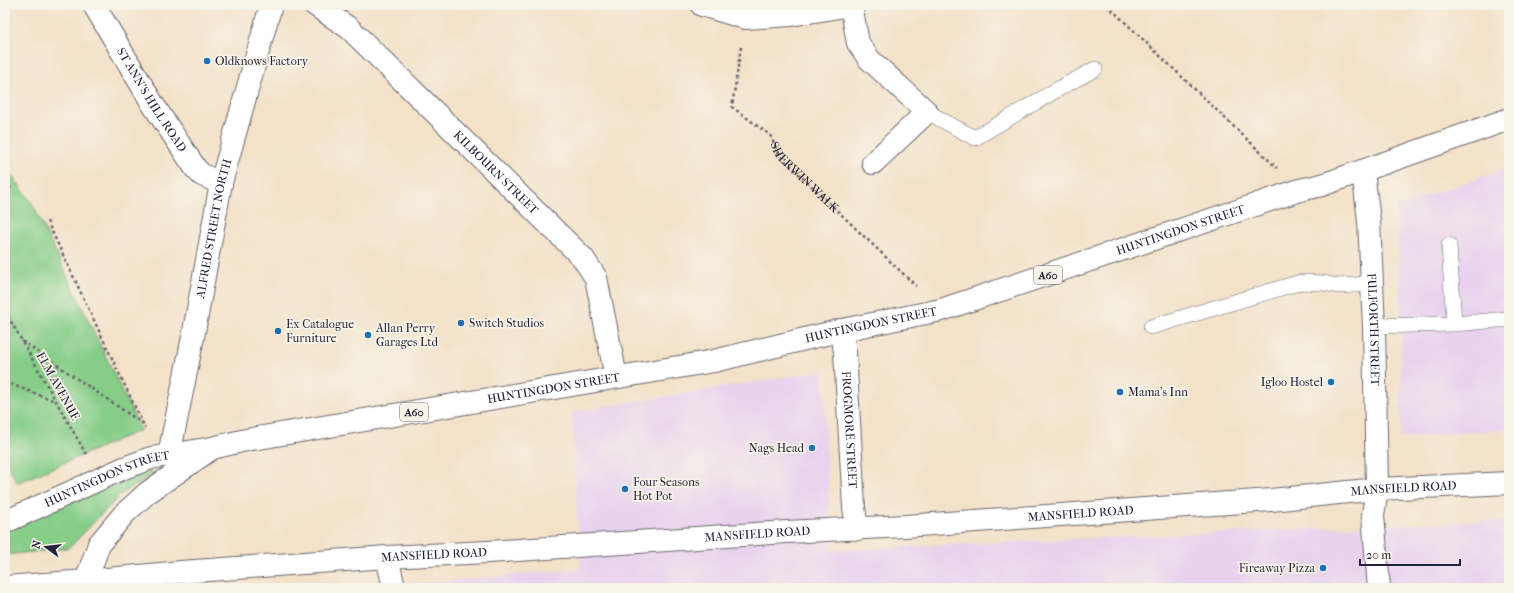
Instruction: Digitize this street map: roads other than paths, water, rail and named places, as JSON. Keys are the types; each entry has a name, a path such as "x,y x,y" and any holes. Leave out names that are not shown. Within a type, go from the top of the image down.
{"main road":[{"name":"ST ANN'S HILL ROAD","path":"94,5 154,106 196,169 202,175 221,183"},
{"name":"ALFRED STREET NORTH","path":"160,457 193,337 221,183 271,5"},
{"name":"KILBOURN STREET","path":"315,5 349,28 583,258 596,278 616,377"},
{"path":"702,5 745,18 791,15 851,5 858,43 869,59 927,112 873,163"},
{"name":"HUNTINGDON STREET","path":"5,522 124,468 160,457 212,448 246,440 714,361 842,330 941,310 1300,190 1322,185 1509,119"},
{"name":"FULFORTH STREET","path":"1363,171 1369,221 1374,326 1377,489 1373,515 1379,586"},
{"name":"FROGMORE STREET","path":"842,330 845,353 854,507 857,529"},
{"name":"HUNTINGDON STREET","path":"86,581 99,544 124,514 146,493 212,448"},
{"name":"MANSFIELD ROAD","path":"5,587 387,557 905,526 1271,500 1377,489 1509,483"},
{"path":"387,557 394,588"}],"lane":[{"path":"927,112 975,138 1095,69"},
{"path":"1449,245 1454,324"},
{"path":"1151,327 1301,282 1323,283 1338,286 1371,284"},
{"path":"1374,326 1454,324 1509,319"}],"place":[{"name":"Oldknows Factory","path":"207,61"},
{"name":"Switch Studios","path":"461,323"},
{"name":"Ex Catalogue Furniture","path":"278,331"},
{"name":"Allan Perry Garages Ltd","path":"368,335"},
{"name":"Igloo Hostel","path":"1331,382"},
{"name":"Mama's Inn","path":"1120,392"},
{"name":"Nags Head","path":"812,448"},
{"name":"Four Seasons Hot Pot","path":"625,489"},
{"name":"Fireaway Pizza","path":"1323,568"}]}
